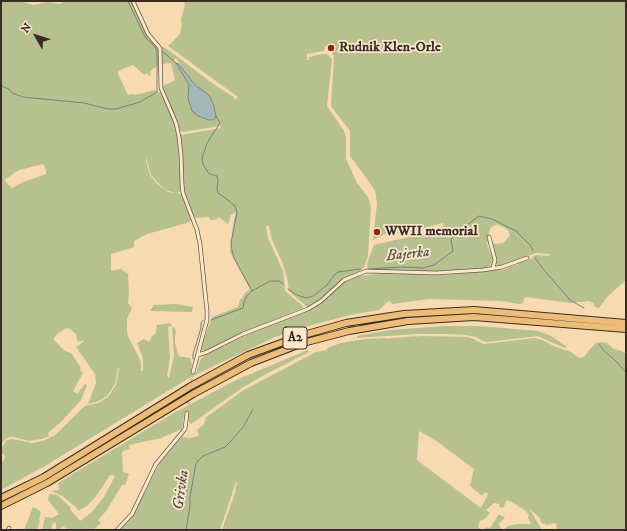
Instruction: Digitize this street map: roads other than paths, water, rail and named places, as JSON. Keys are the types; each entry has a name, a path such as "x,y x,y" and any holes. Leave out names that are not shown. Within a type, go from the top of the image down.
{"highway":[{"name":"A2","path":"1,498 44,477 191,386 248,355 300,336 346,323 404,314 474,310 626,322"},
{"name":"A2","path":"1,506 47,483 193,394 251,362 303,343 348,331 408,322 474,317 626,330"}],"street":[{"path":"133,1 148,34 160,49 161,88 176,123 180,143 182,185 200,244 207,320 194,372"},
{"path":"489,237 495,260 493,268"},
{"path":"198,355 243,334 308,308 321,301 344,280 366,271 436,274 502,267 527,258"},
{"path":"118,530 132,514 156,464 185,429 187,413"}],"waterway":[{"path":"1,86 9,89 12,93 23,97 84,103 108,109 116,109 140,102 157,92 157,51 144,35 128,1"},
{"path":"162,51 176,63"},
{"name":"Grivka","path":"211,320 243,308 247,296 252,291 234,258 232,250 231,243 237,212 235,206 218,193 217,176 209,174 203,164 202,158 207,143 220,123 216,116"},
{"name":"Bajerka","path":"368,269 401,267 423,268 434,265 453,251 451,240 453,236 479,216 492,219 516,231 531,246 533,251"},
{"name":"Bajerka","path":"535,258 570,300 584,308"},
{"name":"Bajerka","path":"288,289 297,295 306,298 313,296 327,285 338,272 361,269"},
{"name":"Bajerka","path":"252,291 270,281 279,281 283,284"},
{"path":"193,359 193,354 203,320"},
{"path":"599,344 626,373"},
{"name":"Grivka","path":"186,530 196,463 203,456 225,447 244,426 253,409"}],"tunnel":[{"path":"187,413 193,372"}],"place":[{"name":"Rudnik Klen-Orle","path":"331,48"},
{"name":"WWII memorial","path":"377,232"}]}
